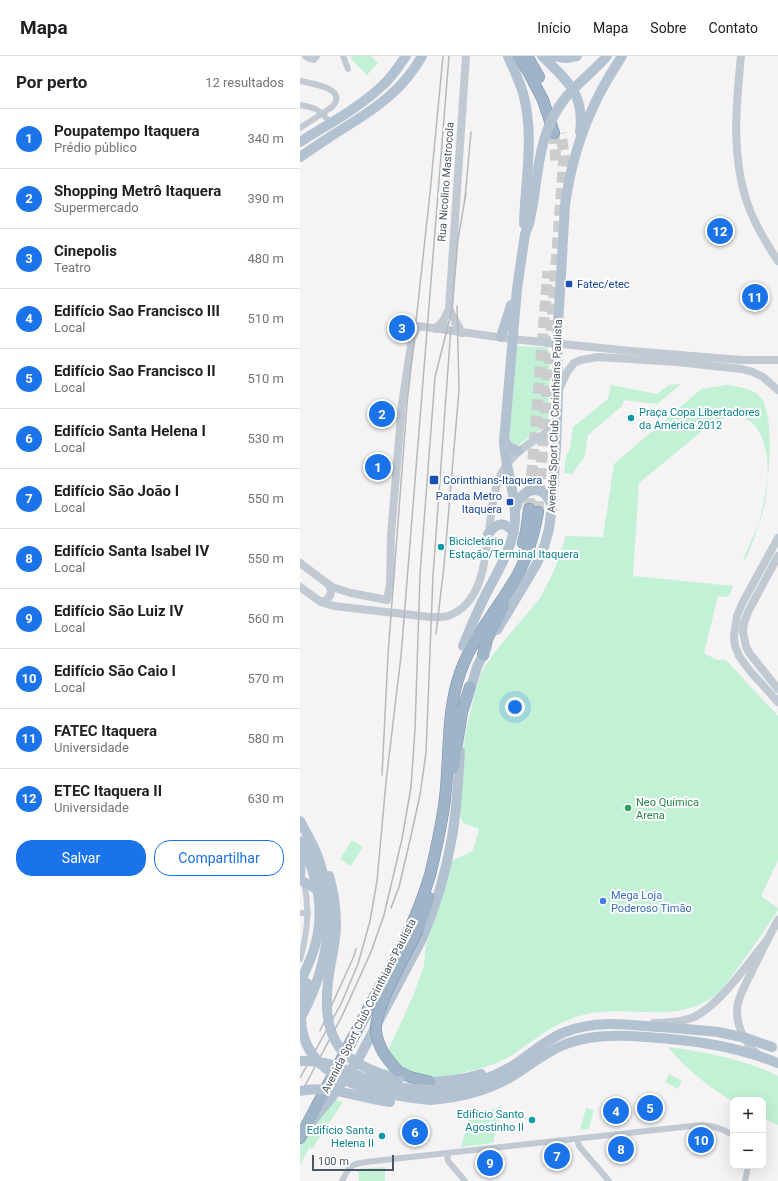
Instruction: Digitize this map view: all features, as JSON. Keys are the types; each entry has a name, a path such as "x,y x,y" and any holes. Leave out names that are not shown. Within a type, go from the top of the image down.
{"highway":[{"path":"518,56 543,100 557,133 550,99 527,56"},
{"name":"Avenida Sport Club Corinthians Paulista","path":"300,1123 398,936 418,890 429,852 436,815 446,707 454,672 463,646 515,566 533,510 528,551 516,577 473,644 458,680 451,711 445,798 442,818 429,876 418,909 404,940 301,1137"},
{"path":"483,655 487,639 516,577"},
{"path":"445,798 452,774 462,712 470,687"},
{"path":"431,1091 410,1077 398,1075 382,1050 377,1036 376,1024 386,995 424,917 437,868 442,832 442,818"}],"main road":[{"path":"300,142 366,99 384,84 398,69 406,56"},
{"path":"300,157 375,109 392,95 406,79 422,56"},
{"name":"Avenida Sport Club Corinthians Paulista","path":"463,646 485,596 504,559 514,532 514,492 507,464 504,441 517,289 525,234 524,217 528,167 528,124 523,93 508,56"},
{"path":"542,56 574,90 581,108 582,119 575,158"},
{"path":"552,56 566,58 576,56"},
{"name":"Avenida Sport Club Corinthians Paulista","path":"525,234 529,224 533,204 540,156 545,136 553,116 567,96 607,56"},
{"name":"Avenida Sport Club Corinthians Paulista","path":"301,1137 332,1097 359,1058 419,946 442,884 452,834 461,742 470,687 483,655 536,565 544,547 549,529 552,506 558,394 557,343 567,188 575,158 596,100 622,56"},
{"path":"501,337 517,289"},
{"path":"504,441 510,448 518,451"},
{"path":"515,509 521,496 532,490 545,494 552,506"},
{"path":"488,534 494,527 502,524 506,525 514,532"},
{"path":"300,822 319,859 328,871 334,893 336,927 326,1007 326,1014 331,1033 343,1053 357,1063 375,1072 398,1075"},
{"path":"301,843 302,878 318,890"},
{"path":"301,843 314,873 319,901 318,927 316,942 311,957 312,964 304,983 301,1025 313,1055 323,1066 340,1077 364,1088 391,1095 462,1087 498,1074 524,1058 545,1042 563,1032 576,1028 602,1024 667,1025 732,1035 758,1042 778,1050"},
{"path":"300,1020 311,1000 317,984 326,949 329,927 328,896 319,859"},
{"path":"300,1061 315,1061 328,1064 345,1069 365,1078 395,1087 431,1091 454,1097 486,1089 562,1046 579,1040 598,1037 637,1036 695,1041 725,1046 778,1063"},
{"path":"300,1091 311,1088 323,1089 364,1098 406,1103 431,1091"}],"street":[{"path":"305,56 314,60 317,56"},
{"path":"343,56 348,69"},
{"name":"Rua Nicolino Mastrocola","path":"435,329 443,321 449,309 466,56"},
{"path":"741,56 736,122 736,144 740,174 744,192 753,217 778,261"},
{"path":"300,81 330,89 335,92 337,99 336,103 324,113 300,128"},
{"path":"300,105 315,108 324,113 330,123"},
{"path":"449,309 462,332"},
{"path":"300,563 311,573 329,585 351,593 387,600 390,586 391,535 402,404 411,343 418,326 512,339 702,358 759,361 778,360"},
{"path":"558,394 567,372 574,363 581,360 598,357 742,369 753,372 778,390"},
{"path":"300,587 321,602 334,606 444,617 461,608 475,593 481,576 492,506 498,481 507,464 518,451 557,425"},
{"path":"778,538 742,604 737,616 734,636 735,646 739,656 750,671 778,702"},
{"path":"778,556 748,612 744,623 743,632 746,647 750,654 778,689"},
{"path":"300,573 305,571 311,573"},
{"path":"321,602 330,596 329,585"},
{"path":"300,959 307,928 308,913 307,898 302,878"},
{"path":"300,913 308,913"},
{"path":"762,1058 755,1052 740,1030 737,1009 742,993 778,920"},
{"path":"667,1025 692,1018 702,1013 712,1005 767,940"},
{"path":"342,1181 352,1165 356,1164 701,1125 710,1125 730,1133"},
{"path":"577,1139 579,1146 609,1181"},
{"path":"446,1153 448,1161 465,1181"},
{"path":"745,1181 747,1169"}],"green space":[{"path":"352,56 371,56 378,63 367,75 350,58"},
{"path":"516,347 544,347 548,349 550,355 548,419 541,429 517,446 508,442"},
{"path":"681,384 657,404 624,400 622,406 588,435 585,456 572,474 564,473 566,456 570,449 573,427 608,399 611,385 657,394 669,385"},
{"name":"Neo Química Arena","path":"727,385 742,388 753,391 764,402 770,438 768,470 762,438 756,426 745,419 731,417 712,423 639,483 633,576 733,586 727,597 718,596 704,653 717,660 726,660 778,716 778,860 762,897 778,908 778,910 725,986 710,999 695,1006 664,1012 615,1011 583,1015 563,1022 512,1055 494,1064 461,1073 446,1080 406,1072 388,1051 413,996 424,966 426,945 453,860 473,851 479,829 463,823 458,811 465,735 481,673 494,653 540,598 554,571 566,536 603,537 614,464 701,389"},
{"path":"767,480 765,502 758,525 763,504"},
{"path":"758,525 751,545 744,562 743,560"},
{"path":"352,840 363,847 351,866 340,859"},
{"path":"668,1047 724,1057 753,1065 778,1076 778,1125 766,1119 766,1097 730,1097 730,1100 707,1084 682,1063"},
{"path":"669,1074 682,1081 678,1089 665,1082"},
{"path":"325,1096 343,1102 312,1149 309,1148 300,1165 300,1143"},
{"path":"502,1106 493,1143 461,1147 469,1118"},
{"path":"586,1108 594,1110 589,1129 580,1130"},
{"path":"385,1167 385,1181 359,1181 358,1169"}],"tunnel":[{"path":"554,133 556,164"},
{"path":"538,512 564,156 561,133"},
{"path":"529,509 548,271"},
{"path":"443,321 445,325 452,326 455,325 455,322"}],"railway":[{"path":"382,775 388,655 407,404 443,56"},
{"path":"300,1078 341,1004 358,964 370,921 377,881 386,782 401,656 449,56"},
{"path":"465,198 471,132"},
{"path":"300,1095 342,1016 371,952 384,915 402,839 411,787 415,730 420,575 435,377 452,310 458,239 466,193"},
{"path":"436,634 444,566 459,390 457,306"},
{"path":"391,908 399,887 410,840 420,795 426,753 433,576 451,327"},
{"path":"320,1031 356,949"}],"place":[{"name":"ETEC Itaquera II","path":"720,231"},
{"name":"Fatec/etec","path":"569,284"},
{"name":"FATEC Itaquera","path":"755,297"},
{"name":"Cinepolis","path":"402,328"},
{"name":"Shopping Metrô Itaquera","path":"382,414"},
{"name":"Praça Copa Libertadores da América 2012","path":"631,418"},
{"name":"Poupatempo Itaquera","path":"378,467"},
{"name":"Corinthians-Itaquera","path":"434,480"},
{"name":"Parada Metro Itaquera","path":"510,502"},
{"name":"Bicicletário Estação/Terminal Itaquera","path":"441,547"},
{"name":"Neo Química Arena","path":"628,808"},
{"name":"Mega Loja Poderoso Timão","path":"603,901"},
{"name":"Edifício Sao Francisco II","path":"650,1108"},
{"name":"Edifício Sao Francisco III","path":"616,1111"},
{"name":"Edifício Santo Agostinho II","path":"532,1120"},
{"name":"Edifício Santa Helena I","path":"415,1132"},
{"name":"Edifício Santa Helena II","path":"382,1136"},
{"name":"Edifício São Caio I","path":"701,1140"},
{"name":"Edifício Santa Isabel IV","path":"621,1149"},
{"name":"Edifício São João I","path":"557,1156"},
{"name":"Edifício São Luiz IV","path":"490,1163"}]}
